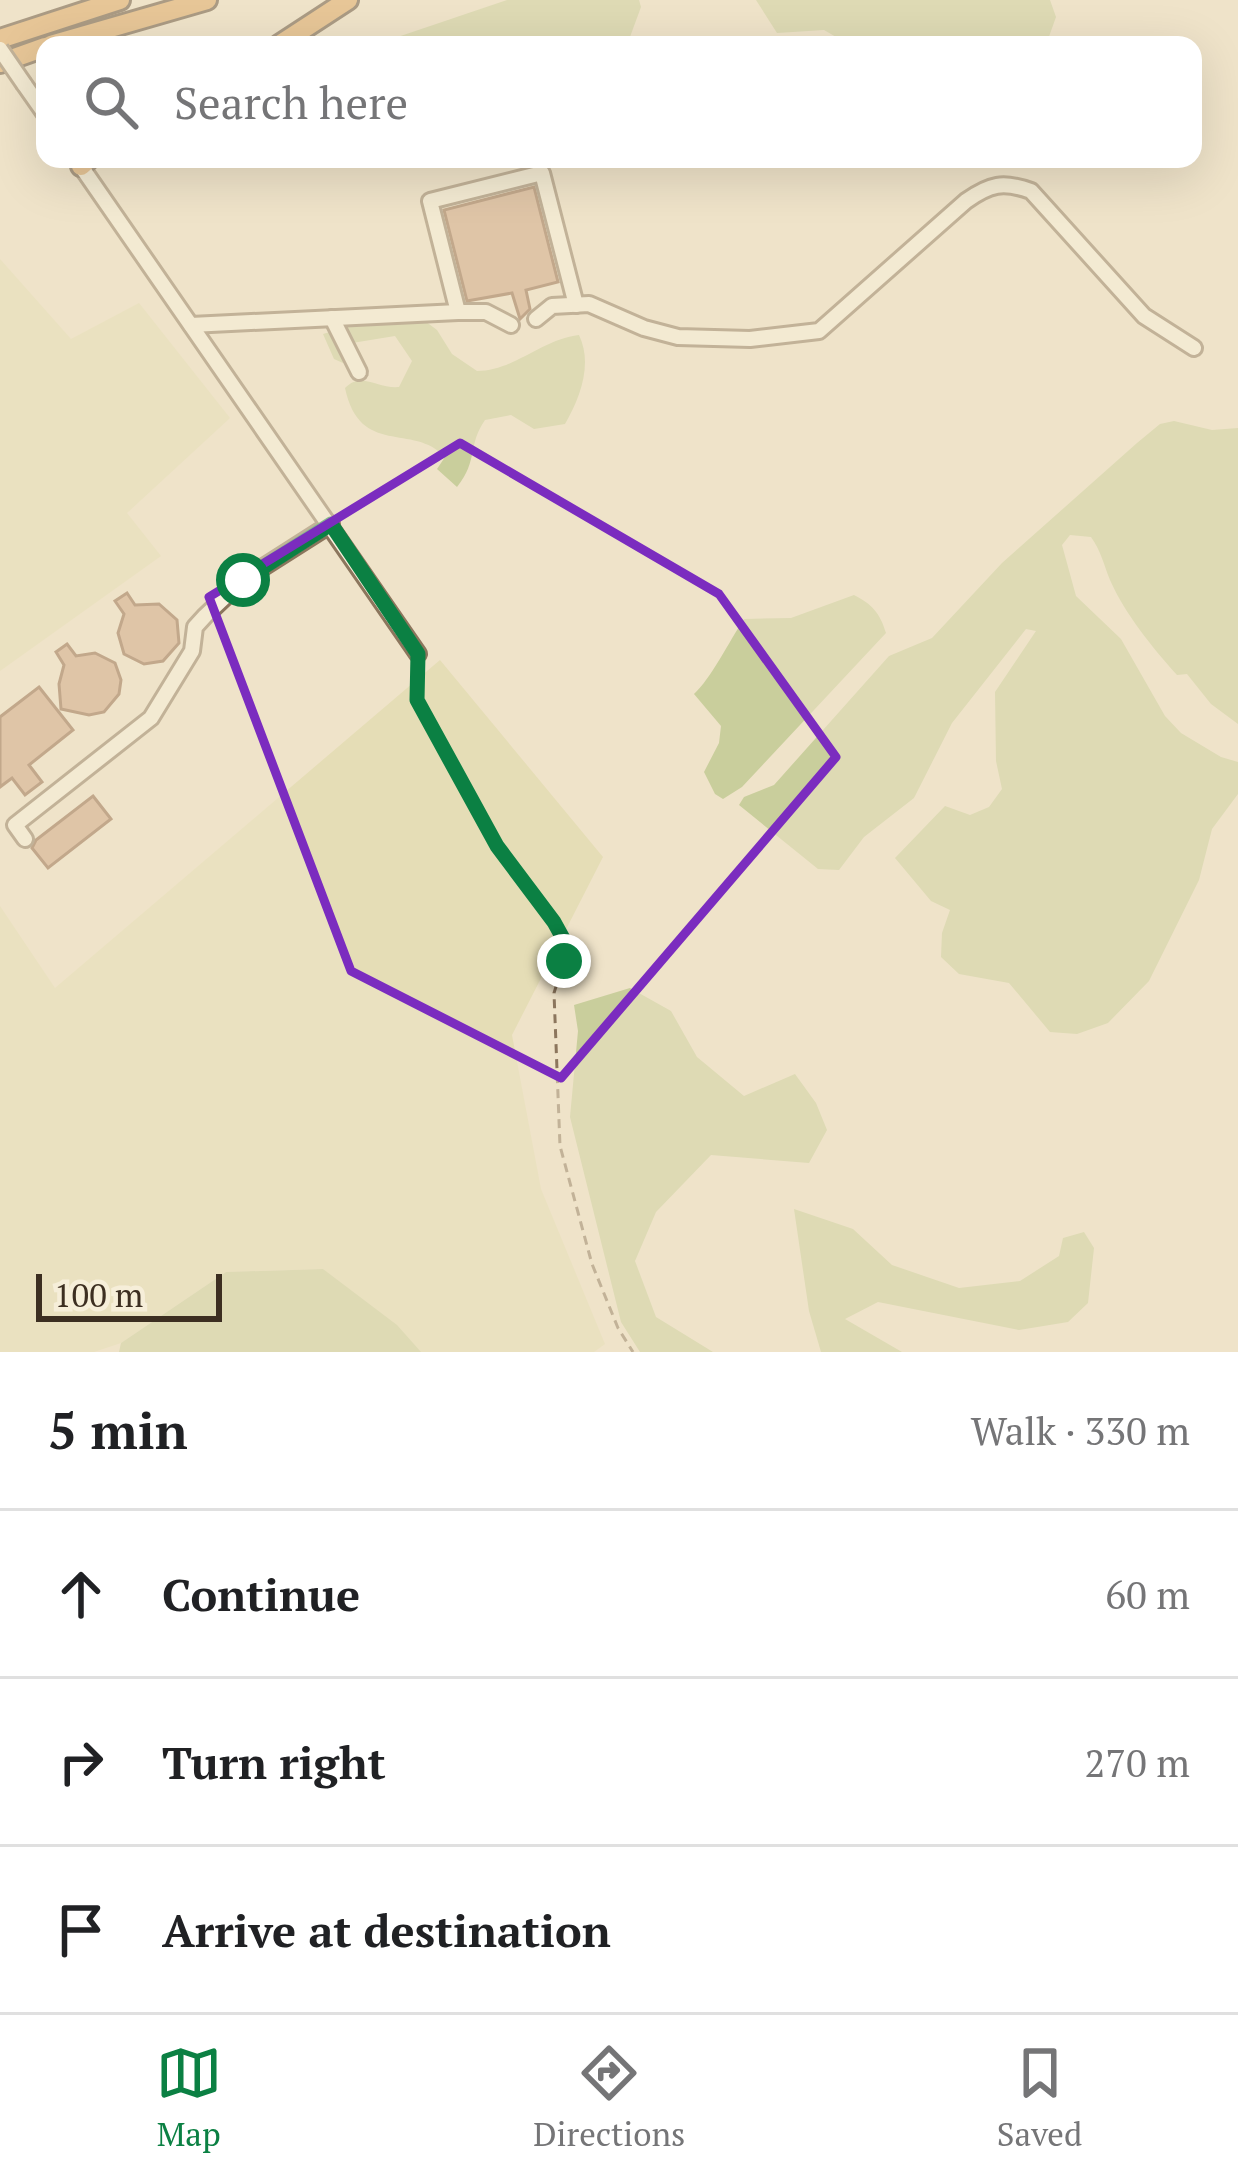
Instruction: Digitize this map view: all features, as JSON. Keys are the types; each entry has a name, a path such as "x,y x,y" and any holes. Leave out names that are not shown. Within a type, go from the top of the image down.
{"highway":[{"path":"3,41 46,22 76,0"},
{"path":"3,41 121,0"},
{"path":"83,36 207,0"},
{"path":"293,36 348,0"},
{"path":"0,63 36,50"}],"street":[{"path":"3,41 36,100"},
{"path":"87,168 418,654"},
{"path":"458,312 430,201 542,173 576,305"},
{"path":"536,319 552,306 589,304 678,337 750,339 819,331 966,201 988,185 1011,184 1030,191 1144,316 1193,348"},
{"path":"191,325 458,312 486,312 511,325"},
{"path":"332,318 359,371"},
{"path":"25,839 16,825 152,718 192,651 195,627 205,616 243,580 331,524"}],"path":[{"path":"418,654 417,700 497,846 565,942 554,993 560,1146 592,1264 633,1352"}],"highlighted area":[{"path":"460,443 719,594 836,757 561,1078 351,971 209,597"}],"shaded area":[{"path":"0,259 71,339 139,303 230,418 127,513 161,556 0,671"},
{"path":"440,660 603,857 512,1035 541,1189 605,1344 594,1352 409,1352 323,1269 226,1272 121,1343 94,1352 0,1352 0,906 55,988"}],"green space":[{"path":"507,0 639,0 641,7 630,36 401,36"},
{"path":"756,0 1050,0 1056,17 1049,36 777,33"},
{"path":"425,321 452,354 477,371 503,366 579,335 585,357 583,381 565,424 534,429 511,415 485,420 457,487 437,469 445,457 432,447 362,423 345,388 357,381 399,387 412,361 395,336 352,343 343,363 334,359 323,334 350,326"},
{"path":"1174,421 1212,430 1238,428 1238,724 1211,704 1187,674 1177,675 1149,642 1116,593 1091,537 1070,535 1062,545 1076,596 1121,639 1165,716 1181,733 1238,762 1238,794 1212,829 1199,880 1149,981 1108,1023 1077,1034 1050,1032 1009,983 959,974 941,957 950,910 931,901 895,858 945,806 970,815 989,807 1002,789 996,761 995,692 1036,631 1026,629 952,723 914,798 864,837 839,870 818,869 739,805 744,797 774,785 889,656 932,638 1002,563 1160,424"},
{"path":"854,595 874,610 886,633 742,787 723,799 715,794 704,772 719,743 721,726 694,694 744,619 791,618"},
{"path":"630,988 671,1011 697,1057 744,1096 795,1074 816,1103 827,1130 809,1163 711,1155 656,1212 635,1261 656,1317 713,1352 640,1352 621,1322 570,1117 578,1031 574,1005"},
{"path":"794,1209 853,1229 892,1265 959,1288 1020,1281 1059,1256 1063,1238 1084,1232 1094,1248 1088,1303 1068,1322 1019,1330 878,1302 845,1319 902,1352 821,1352 809,1311"},
{"path":"323,1269 397,1325 421,1352 119,1352 121,1343 226,1272"}],"building":[{"path":"534,187 558,282 526,290 530,309 520,319 512,293 467,301 444,210"},
{"path":"127,593 135,605 159,604 177,620 179,643 163,661 144,664 124,654 118,633 124,614 115,601"},
{"path":"67,644 76,656 95,653 115,663 121,680 119,694 104,712 89,715 61,709 59,684 64,665 56,652"},
{"path":"39,687 73,730 29,765 42,782 25,795 12,778 0,787 0,717"},
{"path":"93,796 111,819 48,868 32,848 36,840"}],"route":[{"path":"243,580 331,524 418,654 417,700 497,846 554,922 565,942 564,961"}]}
